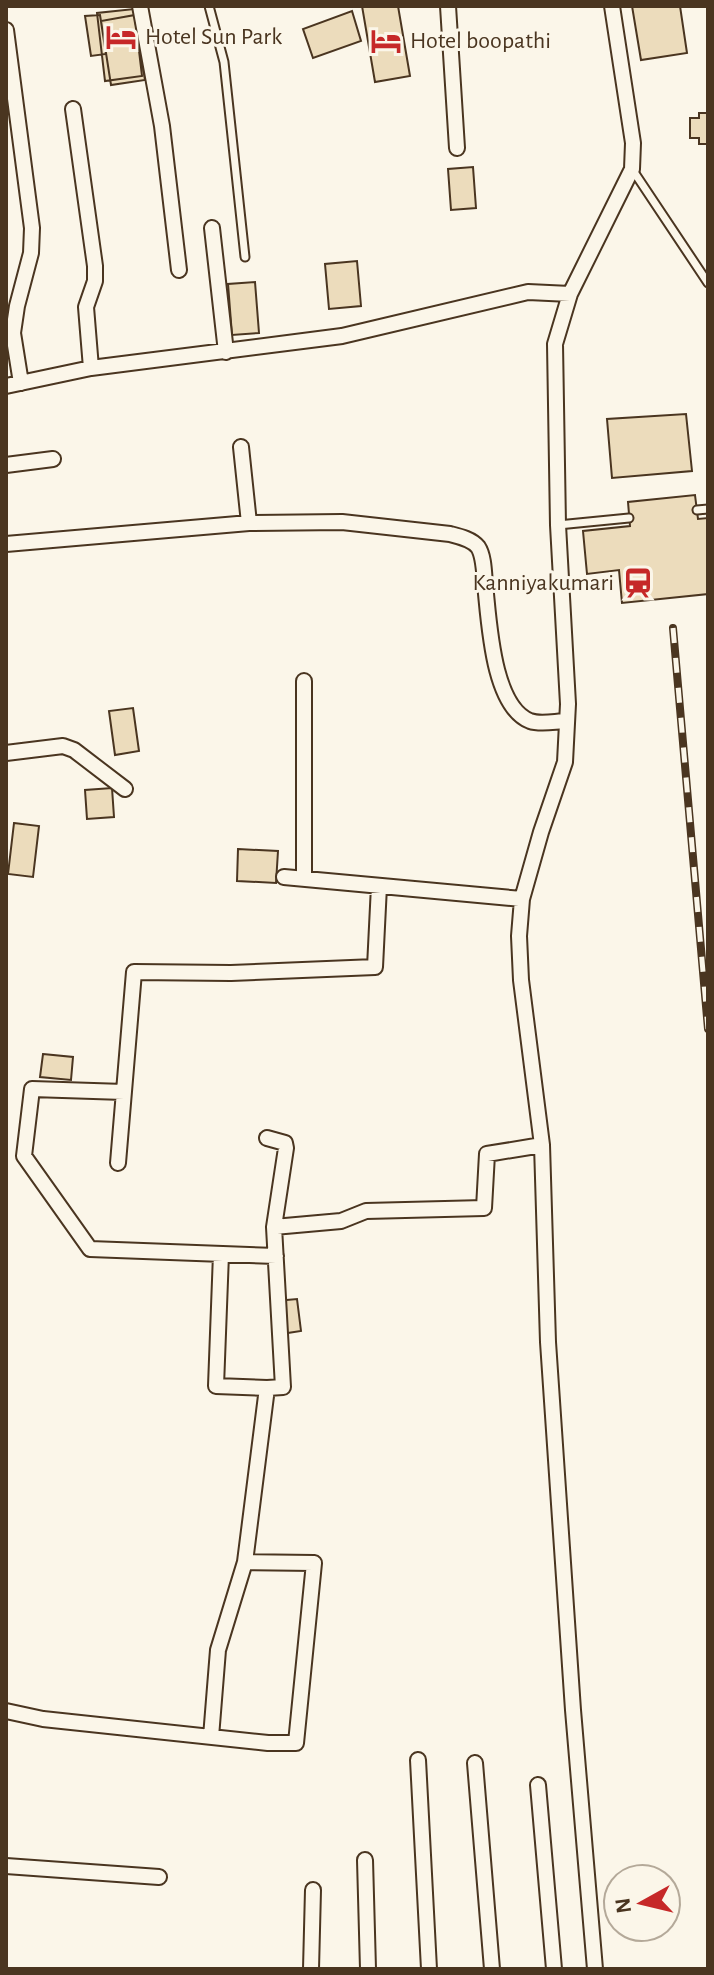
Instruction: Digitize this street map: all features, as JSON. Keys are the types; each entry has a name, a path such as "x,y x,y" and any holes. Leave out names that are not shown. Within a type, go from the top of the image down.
{"street":[{"path":"140,6 167,155 179,270"},
{"path":"448,6 457,148"},
{"path":"595,1969 573,1710 548,1342 542,1145 521,980 519,936 522,899 565,762 567,721 558,525 555,344 570,294 632,169 633,143 612,6"},
{"path":"6,30 32,228 31,253 13,333 21,383"},
{"path":"73,109 95,266 95,281 86,307 91,368"},
{"path":"212,228 226,352"},
{"path":"6,386 91,368 342,336 528,292 570,294"},
{"path":"241,447 249,523"},
{"path":"6,465 53,459"},
{"path":"6,544 249,523 342,522 450,534 466,539 477,546 483,563 493,660 514,710 538,723 567,721"},
{"path":"304,681 304,878"},
{"path":"6,753 63,746 74,750 125,789"},
{"path":"284,877 522,899"},
{"path":"118,1163 134,972 231,973 375,967 379,886"},
{"path":"124,1092 32,1089 24,1156 90,1249 276,1256"},
{"path":"221,1254 216,1386 283,1387 274,1227 286,1148 281,1140 267,1138"},
{"path":"274,1227 341,1221 366,1211 484,1208 487,1154 542,1145"},
{"path":"211,1737 218,1650 245,1562 267,1388"},
{"path":"6,1711 43,1719 268,1743 296,1743 314,1563 245,1562"},
{"path":"418,1760 429,1969"},
{"path":"475,1763 492,1969"},
{"path":"538,1785 554,1969"},
{"path":"365,1860 368,1969"},
{"path":"6,1866 159,1877"},
{"path":"311,1969 313,1890"}],"lane":[{"path":"209,6 224,62 245,257"},
{"path":"632,169 708,283"},
{"path":"697,510 708,509"},
{"path":"558,525 629,518"}],"building":[{"name":"Hotel boopathi","path":"362,6 398,6 410,76 375,82"},
{"path":"632,6 680,6 687,53 641,60"},
{"name":"Hotel Sun Park","path":"134,9 142,76 105,81 97,13"},
{"path":"352,11 361,41 313,58 303,29"},
{"path":"100,15 106,54 91,56 85,16"},
{"name":"Hotel Sun Park","path":"135,15 145,80 111,85 101,21"},
{"path":"699,113 708,113 708,144 699,144 699,138 690,138 690,118 699,118"},
{"path":"473,167 476,208 451,210 448,169"},
{"path":"357,261 361,306 329,309 325,264"},
{"path":"255,282 259,333 232,335 228,284"},
{"path":"686,414 692,471 612,478 607,419"},
{"path":"695,495 698,519 708,518 708,594 622,603 619,570 587,574 583,531 630,526 628,502"},
{"path":"133,708 139,751 115,755 109,711"},
{"path":"112,788 114,817 87,819 85,790"},
{"path":"14,823 39,826 33,877 8,874"},
{"path":"238,849 278,851 276,883 237,881"},
{"path":"43,1054 73,1057 71,1080 40,1077"},
{"path":"297,1299 301,1331 281,1334 276,1301"}],"railway":[{"path":"673,628 708,1029"}],"place":[{"name":"Hotel Sun Park","path":"121,37"},
{"name":"Hotel boopathi","path":"386,41"},
{"name":"Kanniyakumari","path":"638,583"}]}
